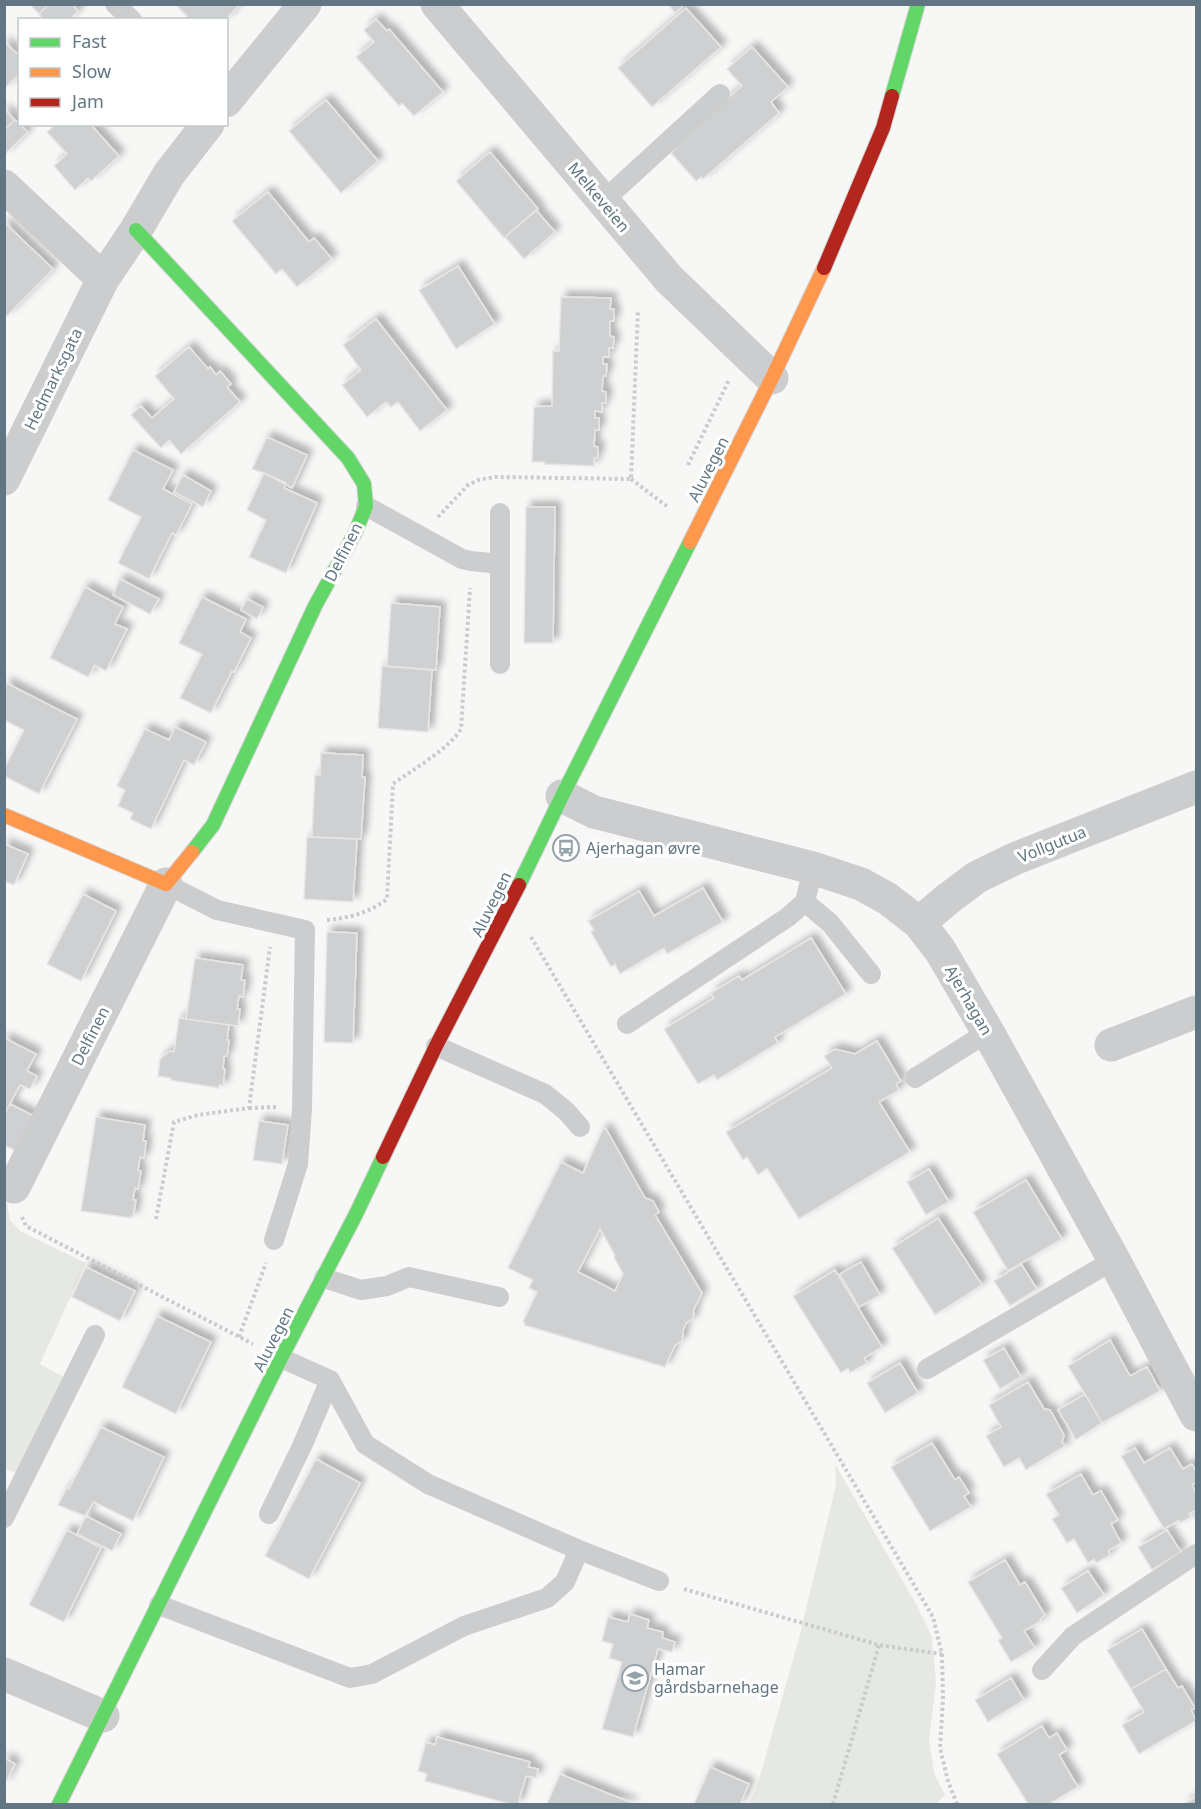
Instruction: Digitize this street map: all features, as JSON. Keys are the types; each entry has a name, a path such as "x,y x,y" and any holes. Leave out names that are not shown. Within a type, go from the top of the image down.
{"main road":[{"name":"Aluvegen","path":"59,1804 772,378 824,268 883,128 918,4"},
{"name":"Delfinen","path":"136,230 348,458 364,484 366,506 355,533 315,606 213,825 165,884"},
{"path":"4,815 165,884"}],"street":[{"path":"228,97 305,4"},
{"name":"Melkeveien","path":"437,4 669,279 772,378"},
{"name":"Hedmarksgata","path":"4,479 103,279 136,230 169,174 206,126"},
{"path":"4,186 103,279"},
{"name":"Vollgutua","path":"920,924 949,898 978,877 1014,859 1197,787"},
{"name":"Ajerhagan","path":"562,796 594,812 813,868 861,884 888,898 920,924 940,950 988,1032 1197,1415"},
{"name":"Delfinen","path":"14,1187 165,884"},
{"path":"1111,1045 1197,1012"},
{"path":"4,1674 103,1716"}],"lane":[{"path":"115,4 130,18"},
{"path":"603,201 720,94"},
{"path":"366,506 462,559 500,564"},
{"path":"500,513 500,664"},
{"path":"627,1024 788,917 805,902 813,868"},
{"path":"165,884 217,910 305,930 302,1108 298,1164 274,1240"},
{"path":"805,902 830,923 871,974"},
{"path":"915,1078 988,1032"},
{"path":"436,1046 545,1094 566,1111 580,1127"},
{"path":"927,1369 1114,1260"},
{"path":"324,1278 361,1290 387,1286 410,1277 498,1298"},
{"path":"4,1518 95,1335"},
{"path":"281,1358 330,1380 366,1444 428,1484 579,1550 659,1581"},
{"path":"269,1514 303,1444 330,1380"},
{"path":"159,1605 350,1678 372,1674 464,1626 547,1598 565,1582 579,1550"},
{"path":"1042,1670 1073,1636 1197,1554"}],"path":[{"path":"632,479 638,310"},
{"path":"688,465 744,349"},
{"path":"420,534 468,485 478,480 495,477 632,479 668,507 673,497"},
{"path":"305,930 323,921 346,918 374,909 387,899 393,784 446,746 461,729 471,561"},
{"path":"465,665 473,665"},
{"path":"156,1219 174,1122 249,1108 274,923"},
{"path":"529,934 933,1617 942,1654 943,1699 940,1748 948,1781 957,1804"},
{"path":"14,1187 17,1203 26,1226 251,1343 257,1333"},
{"path":"239,1337 274,1240"},
{"path":"659,1581 879,1645 942,1654"},
{"path":"833,1804 879,1645"}],"shaded area":[{"path":"4,1196 6,1196 10,1220 22,1232 86,1263 40,1364 64,1377 18,1474 4,1468"},
{"path":"835,1464 916,1604 932,1637 936,1682 929,1739 934,1773 945,1795 936,1804 749,1804 758,1783 798,1642 836,1485"}],"building":[{"path":"30,4 49,4 39,14"},
{"path":"49,4 72,4 78,11 71,18 42,18 39,14"},
{"path":"175,4 240,4 227,18 185,18 187,16"},
{"path":"668,4 685,4 675,13"},
{"path":"686,8 721,47 652,107 618,68"},
{"path":"376,19 387,31 389,29 443,92 414,116 402,103 399,106 356,57 374,42 364,30"},
{"path":"4,42 18,54 18,75 4,89"},
{"path":"752,47 788,87 771,102 779,113 703,179 701,177 696,181 671,153 676,148 674,145 742,86 727,69"},
{"path":"326,100 378,161 341,193 289,131"},
{"path":"4,109 15,120 4,130"},
{"path":"15,120 18,126 22,126 28,132 4,155 4,130"},
{"path":"54,126 92,126 119,156 91,181 88,178 75,190 54,166 67,154 47,132"},
{"path":"490,152 538,209 504,238 456,181"},
{"path":"268,192 309,242 314,238 332,259 297,287 282,269 276,274 232,221"},
{"path":"536,210 555,232 524,259 505,237"},
{"path":"4,222 53,269 7,316 4,313"},
{"path":"458,266 495,324 456,349 419,290"},
{"path":"561,297 611,298 610,309 614,309 614,321 610,321 610,336 614,337 613,348 609,348 609,357 603,357 603,364 607,364 602,391 606,392 606,403 602,403 602,412 595,411 595,418 599,418 599,430 595,430 594,446 598,447 598,458 594,458 594,466 532,462 534,407 552,406 553,351 559,351"},
{"path":"376,319 447,410 420,431 398,402 391,407 386,402 367,417 342,385 361,370 343,345"},
{"path":"189,347 208,369 210,367 216,375 220,371 231,384 227,387 240,402 181,454 169,440 161,448 131,415 141,406 152,418 174,399 155,376"},
{"path":"267,437 307,455 292,488 252,469"},
{"path":"133,450 173,470 163,489 192,504 176,535 172,533 149,579 118,563 141,517 108,500"},
{"path":"264,473 286,483 284,488 317,503 286,573 249,557 266,520 247,510"},
{"path":"183,475 211,491 203,507 174,492"},
{"path":"526,507 555,507 553,643 524,643"},
{"path":"120,579 159,599 150,614 113,595"},
{"path":"85,587 123,607 115,624 127,629 106,671 95,665 88,677 50,658"},
{"path":"202,597 246,619 240,632 251,638 211,713 180,698 202,654 179,643"},
{"path":"247,599 263,607 257,619 241,610"},
{"path":"391,603 440,607 436,670 387,666"},
{"path":"382,666 432,670 428,732 378,728"},
{"path":"6,683 77,719 39,794 4,776 4,769 24,730 4,720"},
{"path":"175,727 206,742 194,765 184,760 151,829 130,819 133,813 118,806 125,790 117,786 145,729 169,740"},
{"path":"321,753 363,755 362,777 365,777 361,839 312,837 315,775 320,775"},
{"path":"307,837 357,839 353,902 304,899"},
{"path":"4,844 28,854 14,885 4,881"},
{"path":"703,888 723,922 667,954 664,948 620,974 615,964 611,967 591,932 594,930 588,921 639,891 654,916"},
{"path":"83,894 116,911 81,981 47,964"},
{"path":"327,932 357,933 353,1043 324,1042"},
{"path":"811,938 846,994 775,1037 778,1043 717,1080 714,1075 698,1084 664,1029 714,998 711,993 739,976 742,980"},
{"path":"195,958 243,965 241,980 245,980 243,997 239,996 237,1009 240,1009 238,1026 186,1019"},
{"path":"179,1018 229,1025 227,1056 224,1056 223,1086 219,1085 219,1088 158,1076 160,1059 170,1051 174,1052"},
{"path":"4,1038 36,1054 27,1071 37,1076 30,1089 20,1085 4,1115"},
{"path":"877,1041 901,1081 896,1084 899,1090 879,1102 910,1152 799,1219 767,1168 758,1175 747,1157 743,1160 726,1132 832,1068 824,1056 835,1049 855,1054"},
{"path":"10,1104 34,1116 16,1151 4,1145 4,1115"},
{"path":"96,1117 145,1125 144,1158 140,1157 138,1170 141,1171 138,1189 135,1188 133,1200 136,1200 131,1218 81,1211"},
{"path":"259,1121 288,1125 282,1164 253,1160"},
{"path":"603,1129 606,1129 645,1198 653,1201 659,1212 655,1215 702,1293 694,1309 693,1319 686,1323 682,1341 675,1345 665,1367 524,1325 523,1322 537,1292 529,1288 533,1280 508,1268 561,1162 583,1173","holes":["600,1229 623,1274 615,1291 578,1272"]},
{"path":"929,1169 949,1202 926,1215 907,1182"},
{"path":"1026,1180 1062,1239 1008,1271 973,1212"},
{"path":"938,1218 982,1285 935,1315 892,1248"},
{"path":"861,1262 880,1295 859,1307 840,1274"},
{"path":"1021,1264 1037,1289 1010,1306 994,1281"},
{"path":"86,1267 135,1291 120,1321 72,1297"},
{"path":"835,1270 882,1347 864,1358 867,1363 850,1373 848,1368 841,1373 793,1296"},
{"path":"157,1316 211,1342 176,1414 122,1387"},
{"path":"1110,1340 1130,1376 1147,1367 1160,1391 1102,1423 1068,1366"},
{"path":"1004,1348 1021,1377 1000,1389 983,1360"},
{"path":"900,1363 918,1393 885,1413 867,1383"},
{"path":"1028,1382 1044,1409 1050,1410 1064,1435 1062,1442 1065,1446 1026,1470 1019,1458 1004,1467 986,1436 1001,1427 989,1405"},
{"path":"1085,1394 1102,1423 1076,1440 1058,1410"},
{"path":"101,1427 164,1457 133,1521 94,1502 85,1516 58,1505 67,1487 69,1489"},
{"path":"932,1443 955,1480 959,1477 969,1493 964,1496 971,1507 930,1531 891,1467"},
{"path":"1135,1448 1144,1463 1170,1448 1183,1469 1192,1464 1196,1472 1196,1482 1192,1485 1196,1493 1196,1510 1189,1514 1191,1517 1180,1523 1179,1520 1164,1529 1121,1456"},
{"path":"316,1459 360,1483 309,1579 265,1556"},
{"path":"1081,1474 1093,1495 1101,1491 1118,1520 1111,1524 1121,1543 1108,1551 1110,1555 1096,1563 1094,1559 1088,1563 1074,1539 1067,1543 1052,1519 1059,1515 1046,1494"},
{"path":"86,1516 121,1534 112,1551 77,1534"},
{"path":"67,1530 101,1548 64,1622 29,1605"},
{"path":"1167,1530 1181,1552 1152,1570 1138,1547"},
{"path":"1005,1560 1020,1585 1025,1582 1045,1615 1040,1619 1041,1621 1024,1631 1035,1648 1011,1662 998,1640 1002,1638 968,1582"},
{"path":"1088,1571 1104,1595 1077,1613 1061,1588"},
{"path":"630,1614 649,1620 647,1628 663,1632 662,1638 675,1642 672,1652 658,1649 633,1737 602,1729 622,1662 609,1658 613,1644 602,1641 608,1617 628,1622"},
{"path":"1142,1629 1166,1669 1131,1689 1107,1650"},
{"path":"1166,1669 1178,1688 1182,1686 1195,1708 1191,1710 1196,1721 1139,1754 1122,1725 1144,1712 1131,1689"},
{"path":"1011,1678 1024,1700 988,1722 975,1700"},
{"path":"1042,1726 1049,1738 1057,1733 1067,1750 1059,1755 1078,1787 1049,1804 1028,1804 997,1754"},
{"path":"437,1737 530,1762 528,1767 538,1769 536,1778 526,1776 518,1804 510,1804 425,1781 427,1774 418,1771 426,1742 435,1745"},
{"path":"4,1758 15,1764 4,1785"},
{"path":"710,1767 749,1784 740,1804 694,1804"},
{"path":"560,1774 634,1804 547,1804"},
{"path":"1196,1797 1196,1804 1184,1804"}],"traffic: fast":[{"path":"892,96 918,4"},
{"path":"136,230 348,458 364,484 366,506 355,533 315,606 213,825 192,852"},
{"path":"519,885 690,542"},
{"path":"59,1804 383,1157"}],"traffic: slow":[{"path":"690,542 824,268"},
{"path":"4,815 166,884 192,852"}],"traffic: jam":[{"path":"824,268 883,128 892,96"},
{"path":"383,1157 436,1046 519,885"}],"place":[{"name":"Ajerhagan øvre","path":"566,848"},
{"name":"Hamar gårdsbarnehage","path":"635,1678"}]}
